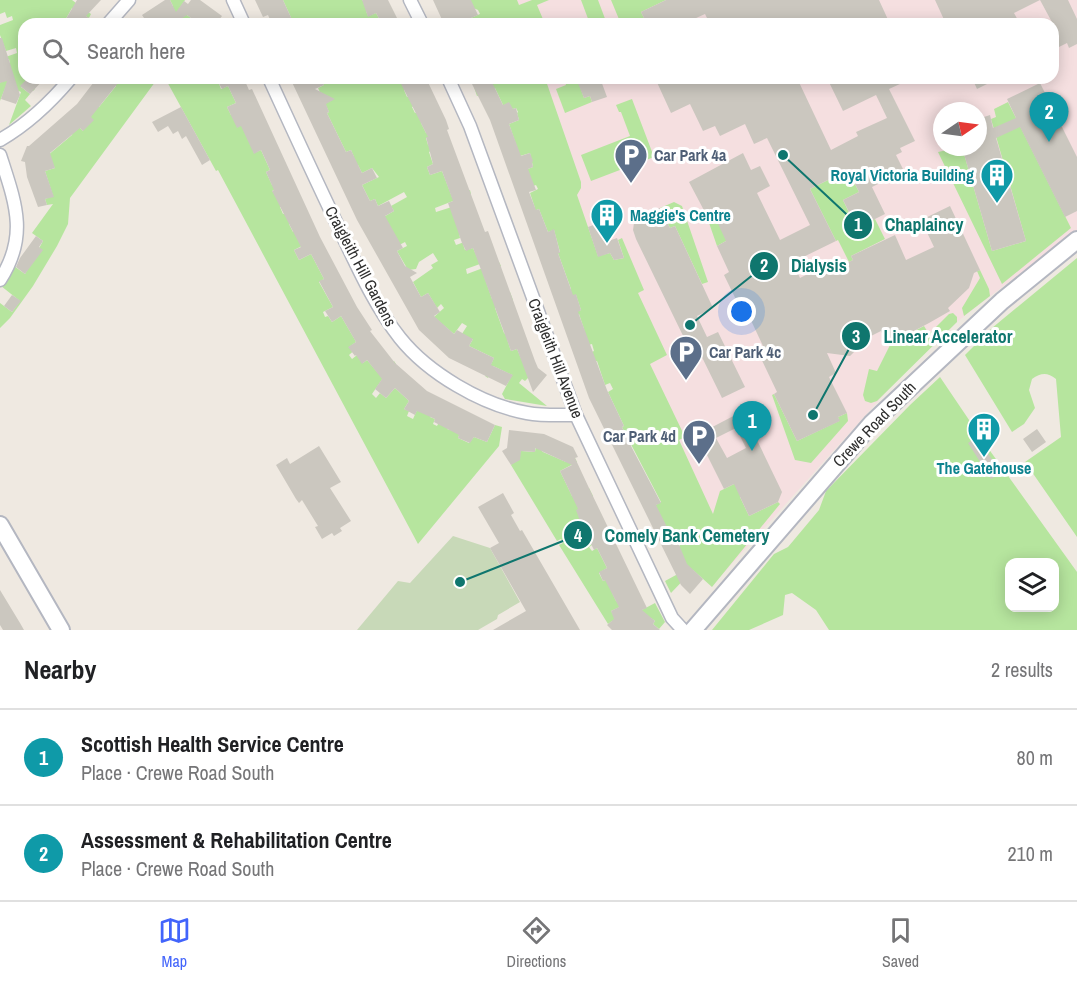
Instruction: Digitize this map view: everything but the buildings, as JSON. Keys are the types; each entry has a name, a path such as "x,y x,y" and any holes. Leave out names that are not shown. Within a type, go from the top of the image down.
{"street":[{"path":"113,18 129,0"},
{"path":"233,0 241,18"},
{"path":"410,0 419,18"},
{"path":"0,140 35,116 65,84"},
{"name":"Craigleith Hill Gardens","path":"272,84 345,240 387,320 405,344 440,375 496,404 529,414 576,415"},
{"name":"Craigleith Hill Avenue","path":"451,84 471,126 576,415 672,618 683,630"},
{"path":"0,155 13,197 18,227 13,257 0,280"},
{"name":"Crewe Road South","path":"693,630 872,423 1002,300 1077,240"},
{"path":"0,525 61,630"}],"shaded area":[{"path":"509,0 1077,0 1077,230 958,321 898,379 722,575 599,261 538,84 1059,84 1059,18 515,18"}],"green space":[{"path":"0,0 72,0 91,14 89,18 72,8 66,18 18,18 18,84 23,84 21,87 30,94 25,100 31,106 9,125 21,92 6,86 0,101 0,83 10,64 9,59 0,62 0,59 17,53 16,48 6,51 0,35 0,25 13,20 12,16 7,18 5,12 0,14"},
{"path":"170,0 185,0 179,9 191,18 172,18 167,10 173,6"},
{"path":"283,0 362,0 370,9 366,11 368,16 376,13 379,18 291,18"},
{"path":"455,0 517,0 519,5 532,0 549,0 537,5 542,18 471,18 480,14 478,10"},
{"path":"581,0 598,0 605,18 588,18"},
{"path":"611,0 666,0 641,12 644,18 618,18"},
{"path":"25,84 30,84 35,89 33,91"},
{"path":"114,84 154,84 70,198 68,224 57,246 33,286 0,328 0,303 12,312 20,301 1,286 14,266 25,274 43,241 32,233 53,204 47,205 45,199 53,196 45,171 55,168 47,156 72,135 75,123 83,131 89,99 99,107 116,86"},
{"path":"168,84 219,84 221,89 228,86 236,103 227,107 231,115 241,111 254,153 261,150 270,170 266,172 272,185 277,188 272,191 285,204 280,207 283,214 297,208 289,224 293,232 297,230 304,245 294,250 299,260 311,254 324,279 319,282 333,307 323,312 325,317 328,316 332,322 341,316 356,342 349,347 358,347 349,355 352,359 361,352 363,363 367,360 378,373 394,361 396,364 372,394 376,398 380,393 386,398 395,388 409,401 404,409 409,411 407,416 413,419 418,408 431,414 430,417 435,419 433,424 437,426 439,422 451,421 447,429 460,433 458,438 469,443 474,437 487,442 495,425 502,427 499,446 418,544 218,170 216,171"},
{"path":"407,84 409,87 404,90 407,97 412,95 417,104 412,107 415,113 420,111 421,123 426,133 430,132 431,136 426,138 428,145 434,149 429,152 433,164 427,167 430,175 442,171 452,197 470,190 471,194 435,208 436,212 455,206 460,238 454,240 456,245 470,240 463,244 465,250 473,248 480,264 466,269 467,274 499,262 501,266 483,273 492,299 510,292 513,300 495,308 504,333 510,337 507,339 511,351 517,349 529,377 525,381 522,379 519,383 547,406 505,399 502,394 512,375 493,366 488,378 485,376 494,358 469,346 473,339 458,340 467,326 462,323 454,334 434,317 444,308 441,304 437,308 428,293 421,297 413,282 433,268 431,265 438,261 433,253 419,262 416,269 408,270 397,251 407,246 405,242 384,253 380,219 394,211 391,206 407,197 404,192 378,206 375,199 370,201 362,185 379,177 372,168 362,173 358,165 353,167 349,159 354,157 351,150 346,152 318,88 324,85"},
{"path":"481,84 547,84 581,182 577,195 598,256 610,253 614,260 624,258 618,240 622,238 644,290 638,293 667,355 650,364 685,437 679,440 713,514 720,491 752,475 758,488 740,497 749,516 778,502 780,504 712,587 693,570 671,593 665,581 687,569 677,548 680,546 678,542 680,541 677,535 671,537 645,511 661,502 622,427 624,426 608,392 613,389 610,383 605,385 597,361 588,364 585,355 594,351 592,344 585,346 584,329 579,314 574,316 573,313 581,310 576,295 568,297 571,289 558,253 560,252 554,230 548,232 539,209 524,215 535,208 530,193 538,189 536,185 516,192 525,170 533,167 530,153 520,156 509,124 519,120 518,112 516,108 503,105 495,88 477,96 474,87"},
{"path":"579,84 584,98 590,96 592,102 565,113 556,89"},
{"path":"632,99 654,157 591,181 581,155 630,136 616,105"},
{"path":"1008,102 1071,228 1002,284 940,156 965,156 992,251 1026,241 991,119 996,117 994,109"},
{"path":"848,170 859,192 843,200 856,227 875,219 885,239 851,256 853,260 849,262 810,189"},
{"path":"674,202 682,206 708,282 702,284 675,226 670,228 660,208"},
{"path":"734,210 726,241 717,246 708,220"},
{"path":"1077,258 1077,537 1025,462 1061,437 1056,379 1044,374 1032,379 1029,390 1035,408 1024,424 1012,432 965,355 992,328"},
{"path":"980,270 990,296 964,316 962,308 980,278 977,271"},
{"path":"953,313 957,317 957,322 877,401 871,403 865,401 863,395 869,369 877,371 891,343 924,326 929,334 949,314"},
{"path":"940,377 1077,572 1077,630 829,630 816,610 792,593 785,595 783,615 749,630 712,630 774,554 788,547 819,510 826,491"},
{"path":"774,394 797,441 839,421 838,417 847,413 848,421 811,463 795,460 772,395"},
{"path":"536,445 543,452 566,462 575,458 577,462 560,471 572,496 589,488 593,496 592,545 589,547 592,551 597,548 607,568 599,573 603,581 621,572 608,584 616,601 624,605 611,611 614,616 638,612 655,603 665,622 659,629 653,624 655,621 651,618 612,621 608,624 559,545 563,543 561,539 557,541 511,465 521,451 535,452"},
{"path":"453,536 490,548 520,602 478,630 357,630 398,581 410,583"}],"place":[{"name":"Assessment & Rehabilitation Centre","path":"1049,142"},
{"name":"Chaplaincy","path":"783,155"},
{"name":"Car Park 4a","path":"631,184"},
{"name":"Royal Victoria Building","path":"997,204"},
{"name":"Maggie's Centre","path":"607,244"},
{"name":"Dialysis","path":"690,325"},
{"name":"Car Park 4c","path":"686,381"},
{"name":"Linear Accelerator","path":"813,415"},
{"name":"Scottish Health Service Centre","path":"752,451"},
{"name":"The Gatehouse","path":"984,458"},
{"name":"Car Park 4d","path":"699,465"},
{"name":"Comely Bank Cemetery","path":"460,582"}]}
